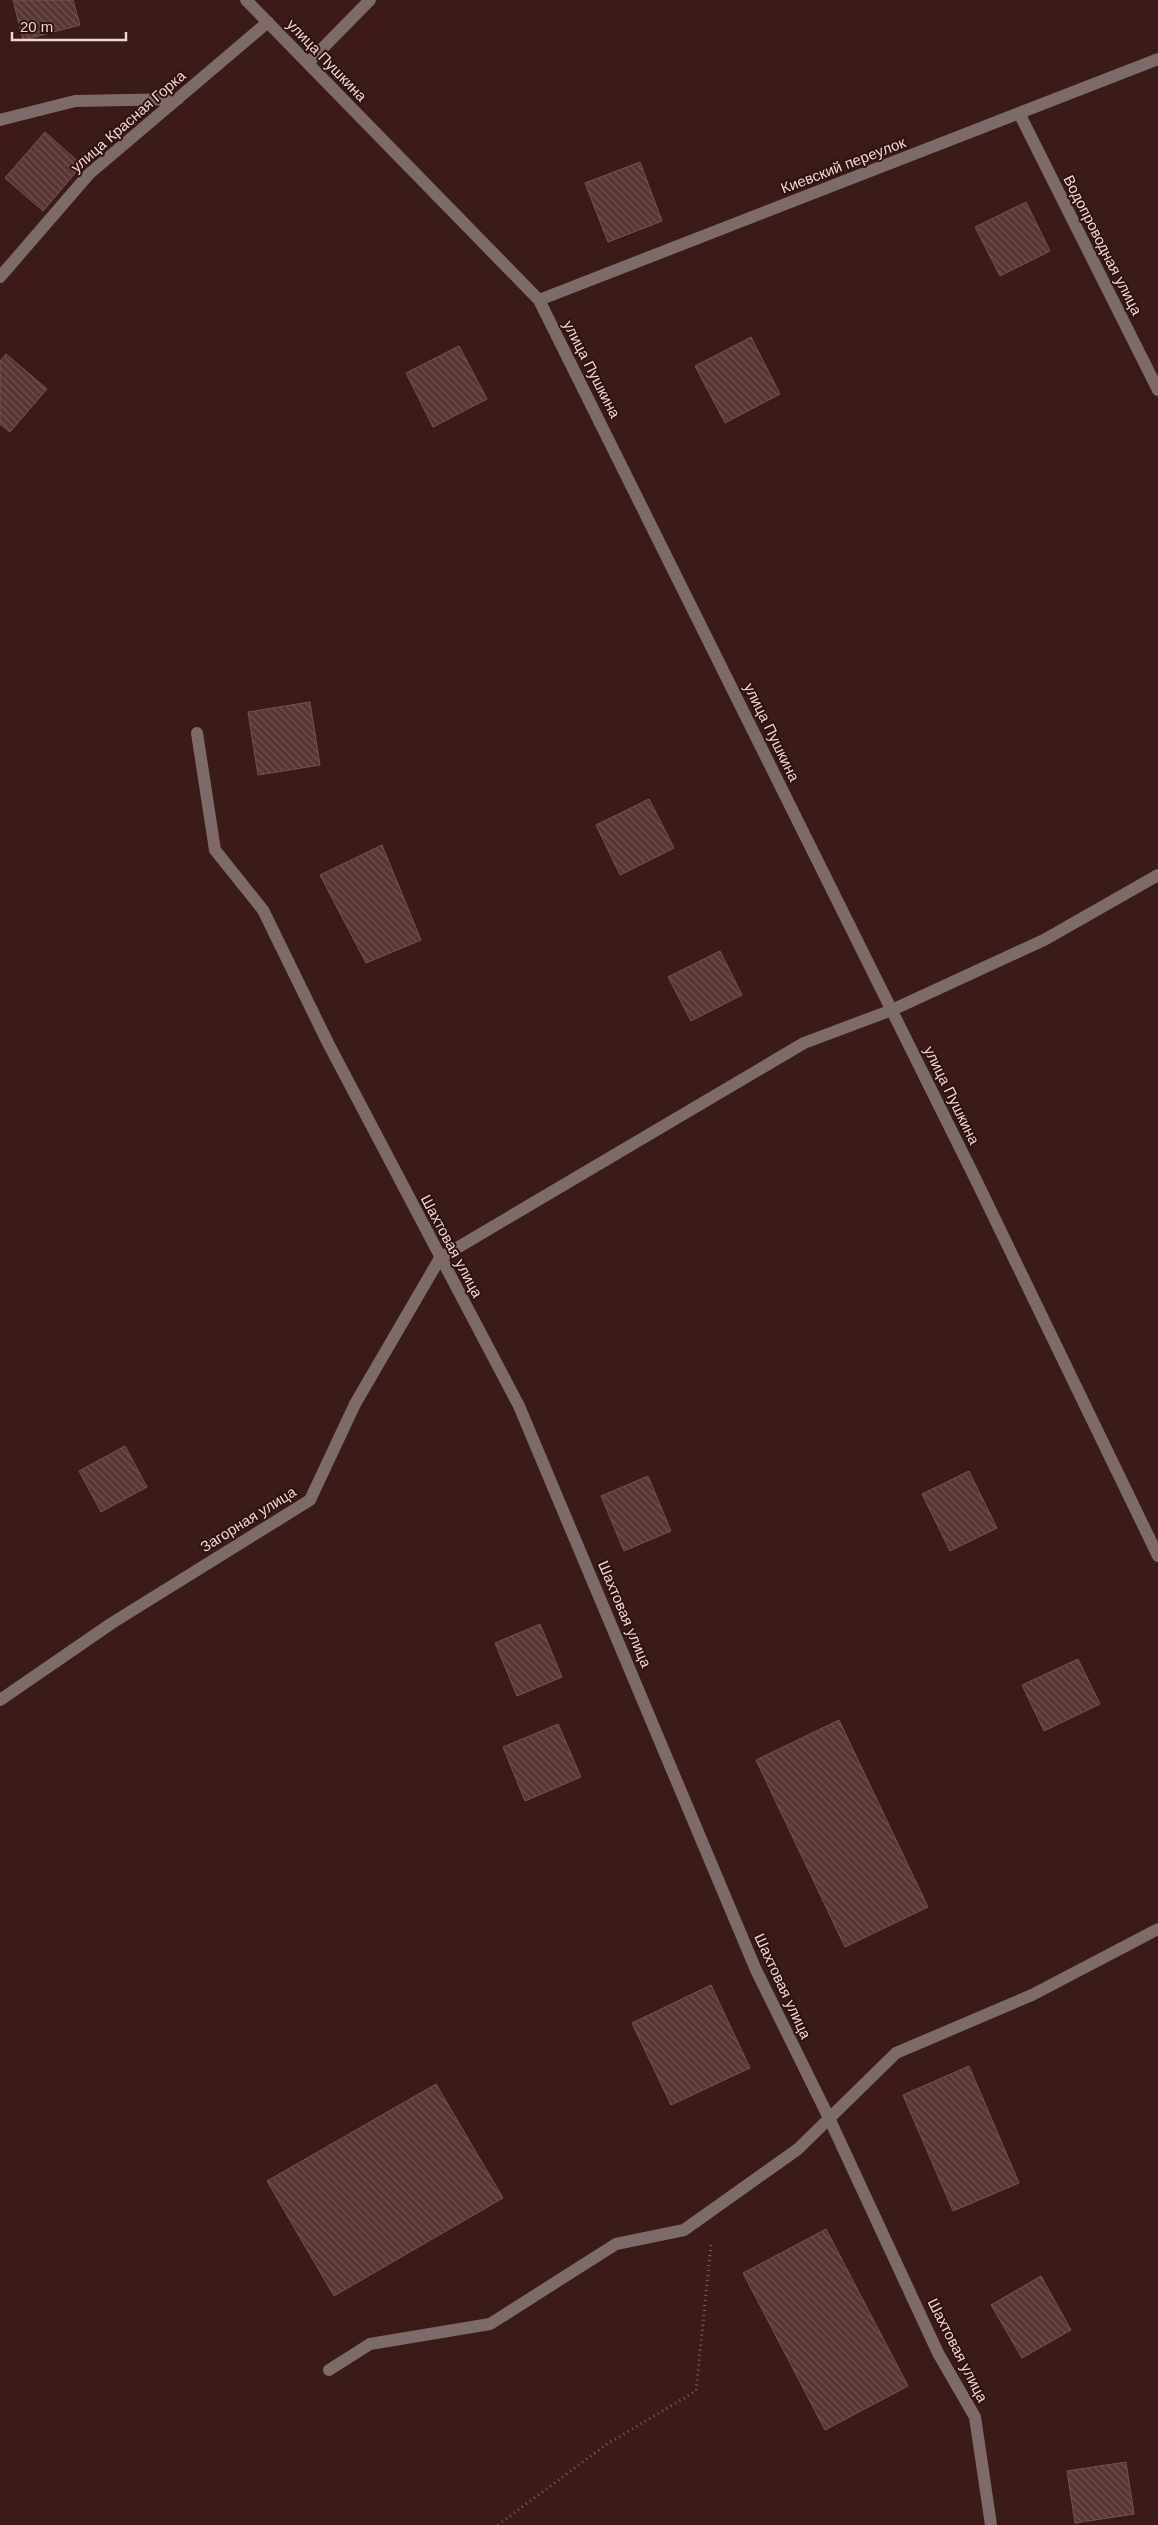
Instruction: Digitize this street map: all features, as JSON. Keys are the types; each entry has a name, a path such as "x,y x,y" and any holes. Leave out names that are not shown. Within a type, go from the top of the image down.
{"street":[{"name":"улица Пушкина","path":"246,0 539,300 892,1010 1158,1556"},
{"path":"308,63 370,0"},
{"name":"улица Красная Горка","path":"0,277 89,174 268,22"},
{"name":"Киевский переулок","path":"539,300 1158,59"},
{"path":"0,120 75,100 178,99"},
{"name":"Водопроводная улица","path":"1020,113 1158,390"},
{"name":"Шахтовая улица","path":"197,733 216,850 264,910 328,1043 519,1406 756,1970 829,2118 938,2353 975,2418 991,2525"},
{"path":"440,1258 804,1043 892,1010 1044,940 1158,875"},
{"name":"Загорная улица","path":"0,1700 112,1623 310,1500 356,1404 440,1258"},
{"path":"329,2370 370,2344 490,2324 616,2244 684,2230 798,2149 896,2054 1032,1995 1158,1929"}],"path":[{"path":"498,2525 607,2444 696,2391 714,2209"}],"building":[{"path":"13,0 73,0 80,25 23,40"},
{"path":"45,132 82,165 43,211 5,178"},
{"path":"640,162 662,221 608,242 585,183"},
{"path":"1026,202 1050,251 1000,276 975,227"},
{"path":"751,337 780,394 725,423 695,366"},
{"path":"459,346 487,399 433,427 406,373"},
{"path":"6,354 47,389 10,432 0,424 0,361"},
{"path":"310,702 320,765 258,775 248,712"},
{"path":"649,799 674,848 620,875 596,825"},
{"path":"382,845 421,940 366,963 320,875"},
{"path":"720,951 742,995 691,1021 668,977"},
{"path":"125,1446 147,1487 101,1512 79,1471"},
{"path":"969,1471 997,1528 950,1551 922,1494"},
{"path":"648,1476 671,1531 624,1551 601,1496"},
{"path":"540,1624 562,1677 517,1696 495,1643"},
{"path":"1078,1659 1100,1704 1044,1731 1022,1685"},
{"path":"839,1720 928,1907 845,1947 756,1760"},
{"path":"558,1724 581,1777 525,1801 503,1747"},
{"path":"711,1985 750,2068 671,2105 632,2023"},
{"path":"969,2066 1019,2183 953,2211 903,2095"},
{"path":"436,2084 503,2198 334,2296 267,2181"},
{"path":"826,2229 908,2386 825,2430 743,2273"},
{"path":"1041,2276 1071,2330 1022,2358 991,2305"},
{"path":"1126,2462 1134,2514 1075,2523 1067,2471"}]}
